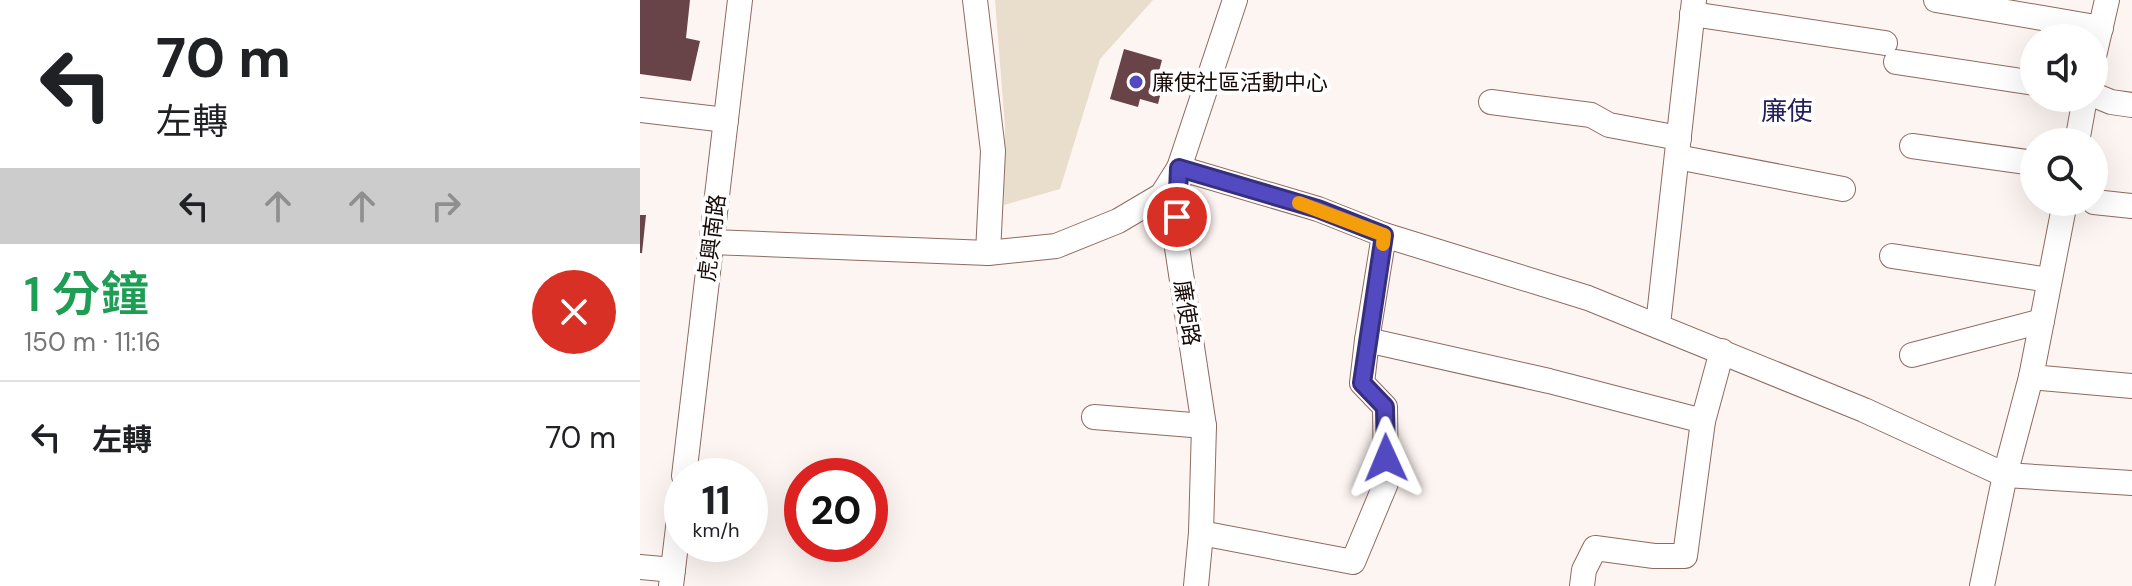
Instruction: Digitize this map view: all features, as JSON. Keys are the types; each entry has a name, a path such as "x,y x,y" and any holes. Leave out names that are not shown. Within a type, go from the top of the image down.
{"street":[{"name":"虎興南路","path":"686,458 740,0"},
{"path":"975,0 993,151 988,253"},
{"name":"廉使路","path":"1196,586 1204,426 1176,241 1179,168 1235,0"},
{"path":"1936,0 2077,24"},
{"path":"2102,24 2107,0"},
{"path":"1658,325 1693,7 2020,80"},
{"path":"2108,101 2132,105"},
{"path":"1491,102 1591,115 1609,125 1678,148 1843,189"},
{"path":"640,110 726,120"},
{"path":"1912,146 2020,161"},
{"path":"711,242 988,253 1056,246 1118,221 1162,195 1179,168 1318,209 1384,235 1588,298 1864,410 2005,475 2132,483"},
{"path":"2108,203 2132,206"},
{"path":"1982,586 2005,475 2031,377 2062,216"},
{"path":"1201,533 1353,562 1386,483 1385,407 1362,383 1384,235"},
{"path":"1892,256 2049,280"},
{"path":"1912,355 2042,321"},
{"path":"1367,340 1549,381 1703,421"},
{"path":"1582,586 1584,570 1595,548 1654,556 1685,556 1703,421 1722,351"},
{"path":"2031,377 2132,386"},
{"path":"1094,417 1204,426"},
{"path":"640,567 672,578"}],"shaded area":[{"path":"995,0 1153,0 1100,59 1060,189 1004,205 1005,127"}],"building":[{"path":"640,0 690,0 686,38 700,41 691,81 640,74"},
{"name":"廉使社區活動中心","path":"1124,49 1162,60 1154,90 1161,92 1158,104 1140,99 1138,107 1110,99"},
{"path":"640,215 646,215 642,253 640,253"}],"slow traffic":[{"path":"1299,203 1384,235 1383,244"}],"place":[{"name":"廉使社區活動中心","path":"1136,82"}],"district":[{"name":"廉使","path":"1787,111"}],"route":[{"path":"1177,217 1179,168 1318,209 1384,235 1362,383 1385,407 1386,458"}]}
